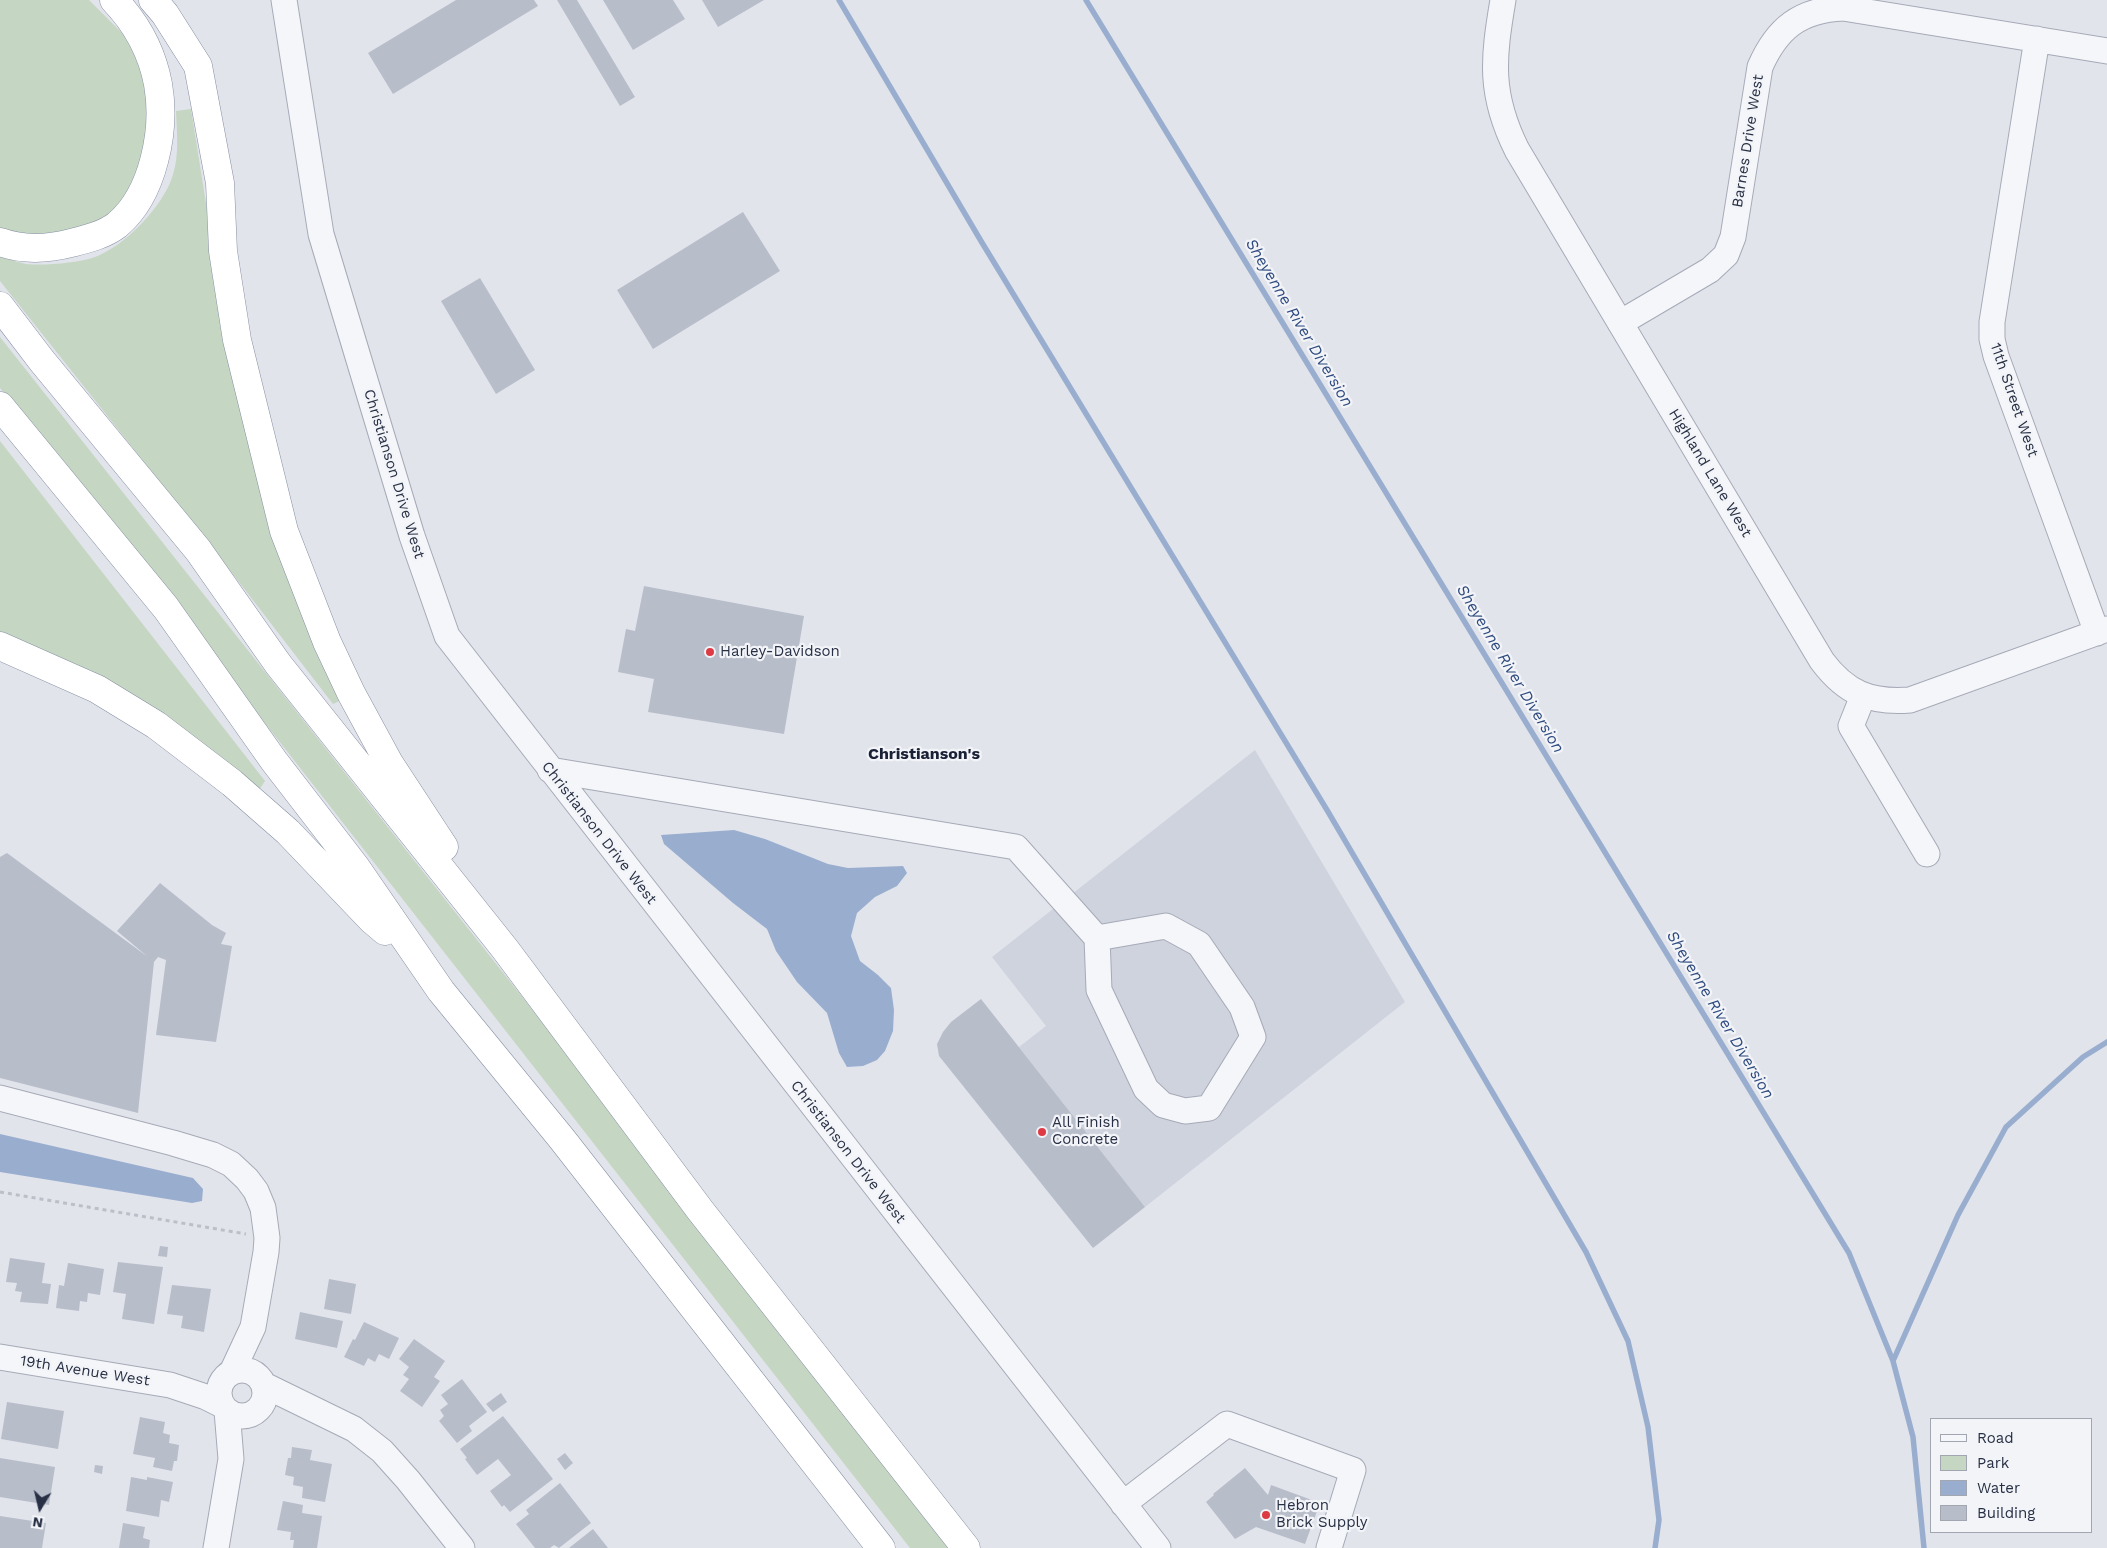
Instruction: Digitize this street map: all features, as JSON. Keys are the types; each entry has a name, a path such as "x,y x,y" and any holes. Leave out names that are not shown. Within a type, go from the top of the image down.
{"highway":[{"path":"0,242 12,246 40,248 65,245 95,237 117,225 135,206 148,183 157,148 160,113 158,84 146,48 130,17 114,0"},
{"path":"153,0 165,14 198,66 220,183 223,250 237,340 284,531 327,642 351,693 389,763 441,842 505,949"},
{"path":"0,306 42,361 198,550 278,664 505,949 700,1210 966,1548"},
{"path":"0,406 166,608 274,761 355,866 441,991 562,1139 881,1548"},
{"path":"0,646 97,689 156,725 232,783 288,832 372,920 416,957"}],"street":[{"name":"Christianson Drive West","path":"284,0 321,234 412,536 447,636 1158,1548"},
{"name":"Highland Lane West","path":"1503,0 1494,71 1504,125 1517,150 1822,661 1839,682 1863,696 1880,701 1910,700 2102,631"},
{"name":"Barnes Drive West","path":"1620,323 1710,270 1726,255 1733,237 1760,68 1772,43 1783,30 1812,6 1844,8 2107,51"},
{"name":"11th Street West","path":"2037,39 1992,322 1992,340 1996,356 2102,631"},
{"path":"1863,696 1851,726 1927,854"},
{"path":"550,770 1016,846 1097,938 1099,990 1146,1089 1163,1105 1185,1111 1209,1108 1253,1037 1242,1007 1199,944 1166,926 1097,938"},
{"path":"0,1098 174,1142 213,1155 231,1164 256,1191 263,1208 266,1245 253,1327 260,1396 231,1459 216,1548"},
{"path":"231,1459 225,1408 219,1391 253,1327"},
{"name":"19th Avenue West","path":"0,1357 170,1385 206,1396 225,1408"},
{"path":"229,1375 247,1370 260,1396 316,1411 354,1429 382,1451 408,1480 462,1548"},
{"name":"19th Avenue West","path":"170,1385 229,1375"},
{"path":"225,1408 240,1417 260,1396"},
{"path":"1123,1504 1227,1424 1353,1470 1329,1548"}],"path":[{"path":"0,1192 266,1245"}],"shaded area":[{"path":"1255,750 1405,1002 1145,1207 1019,1047 1046,1026 992,957"}],"green space":[{"path":"0,0 89,0 128,39 143,67 154,139 122,210 79,235 0,235"},
{"path":"191,109 226,329 346,698 333,704 222,560 0,281 0,257 33,265 79,261 106,252 138,227 157,205 173,174 177,156 176,111"},
{"path":"0,337 588,1080 951,1548 910,1548 286,750 0,388"},
{"path":"0,441 265,781 259,790 0,634"}],"water":[{"path":"734,830 765,839 828,864 848,868 903,866 907,873 897,886 875,897 857,913 851,936 860,961 891,988 894,1010 893,1031 885,1051 877,1060 863,1066 847,1067 839,1053 827,1013 797,982 776,951 767,929 733,903 664,844 661,835"},
{"path":"0,1134 193,1178 203,1189 202,1201 192,1203 0,1172"}],"building":[{"path":"456,0 534,0 538,6 393,94 368,53"},
{"path":"557,0 577,0 635,97 620,106"},
{"path":"603,0 673,0 685,19 633,50"},
{"path":"702,0 764,0 718,27"},
{"path":"743,212 780,271 653,349 617,290"},
{"path":"480,278 535,370 496,394 441,301"},
{"name":"Harley-Davidson","path":"644,586 804,616 784,734 648,712 654,679 618,672 626,629 635,631"},
{"path":"7,853 148,957 117,931 160,883 212,925 226,933 221,944 232,946 216,1042 156,1035 166,960 158,957 154,962 138,1113 0,1078 0,857"},
{"name":"All Finish Concrete","path":"981,999 1145,1207 1093,1248 939,1056 937,1044 943,1032 951,1022"},
{"path":"160,1246 168,1247 167,1257 158,1256"},
{"path":"10,1258 45,1263 42,1283 51,1284 48,1304 20,1302 22,1292 15,1291 17,1283 6,1282"},
{"path":"118,1262 163,1267 154,1324 122,1319 126,1294 113,1292"},
{"path":"68,1263 104,1269 100,1295 88,1293 87,1302 80,1301 79,1311 56,1308 59,1285 64,1286"},
{"path":"329,1279 356,1284 351,1314 324,1309"},
{"path":"172,1285 211,1289 204,1332 181,1328 183,1316 167,1314"},
{"path":"300,1312 343,1321 337,1348 295,1339"},
{"path":"364,1322 399,1338 389,1359 379,1354 375,1362 368,1358 364,1366 344,1357"},
{"path":"414,1339 445,1361 434,1377 440,1381 422,1407 400,1391 409,1379 403,1375 409,1367 399,1359"},
{"path":"462,1379 487,1412 469,1426 472,1431 457,1443 439,1421 444,1416 440,1410 448,1404 441,1395"},
{"path":"501,1393 507,1402 493,1412 486,1404"},
{"path":"7,1402 64,1411 58,1449 1,1439"},
{"path":"503,1416 553,1479 510,1512 504,1505 502,1507 490,1491 511,1475 498,1459 477,1475 460,1449"},
{"path":"140,1417 165,1422 163,1433 170,1435 169,1443 179,1445 177,1461 174,1461 172,1471 153,1467 155,1458 133,1454"},
{"path":"292,1447 312,1450 310,1460 332,1464 325,1502 302,1498 303,1487 293,1485 294,1477 285,1475 288,1458 291,1458"},
{"path":"565,1453 573,1463 565,1470 557,1459"},
{"path":"0,1458 55,1467 49,1505 0,1497"},
{"path":"95,1465 103,1466 102,1474 94,1472"},
{"name":"Hebron Brick Supply","path":"1245,1468 1268,1495 1271,1485 1320,1503 1305,1544 1256,1527 1235,1539 1206,1502"},
{"path":"131,1477 147,1480 147,1477 173,1482 169,1502 161,1500 159,1517 126,1511"},
{"path":"560,1483 591,1523 559,1548 554,1545 550,1548 535,1548 516,1524 529,1514 526,1510"},
{"path":"283,1501 303,1505 302,1513 322,1516 317,1548 293,1548 294,1540 290,1540 291,1532 277,1530"},
{"path":"0,1516 46,1523 42,1548 0,1548"},
{"path":"123,1523 145,1527 143,1538 150,1540 149,1548 119,1548"},
{"path":"593,1529 608,1548 569,1548"}],"waterway":[{"path":"839,0 981,241 1327,810 1586,1252 1628,1341 1648,1427 1659,1520 1655,1548"},
{"name":"Sheyenne River Diversion","path":"1086,0 1849,1253 1893,1361 1913,1437 1924,1548"},
{"name":"Sheyenne River Diversion","path":"1893,1361 1958,1215 2006,1127 2083,1057 2107,1042"}],"place":[{"name":"Harley-Davidson","path":"710,652"},
{"name":"All Finish Concrete","path":"1042,1132"},
{"name":"Hebron Brick Supply","path":"1266,1515"}],"district":[{"name":"Christianson's","path":"924,754"}]}
